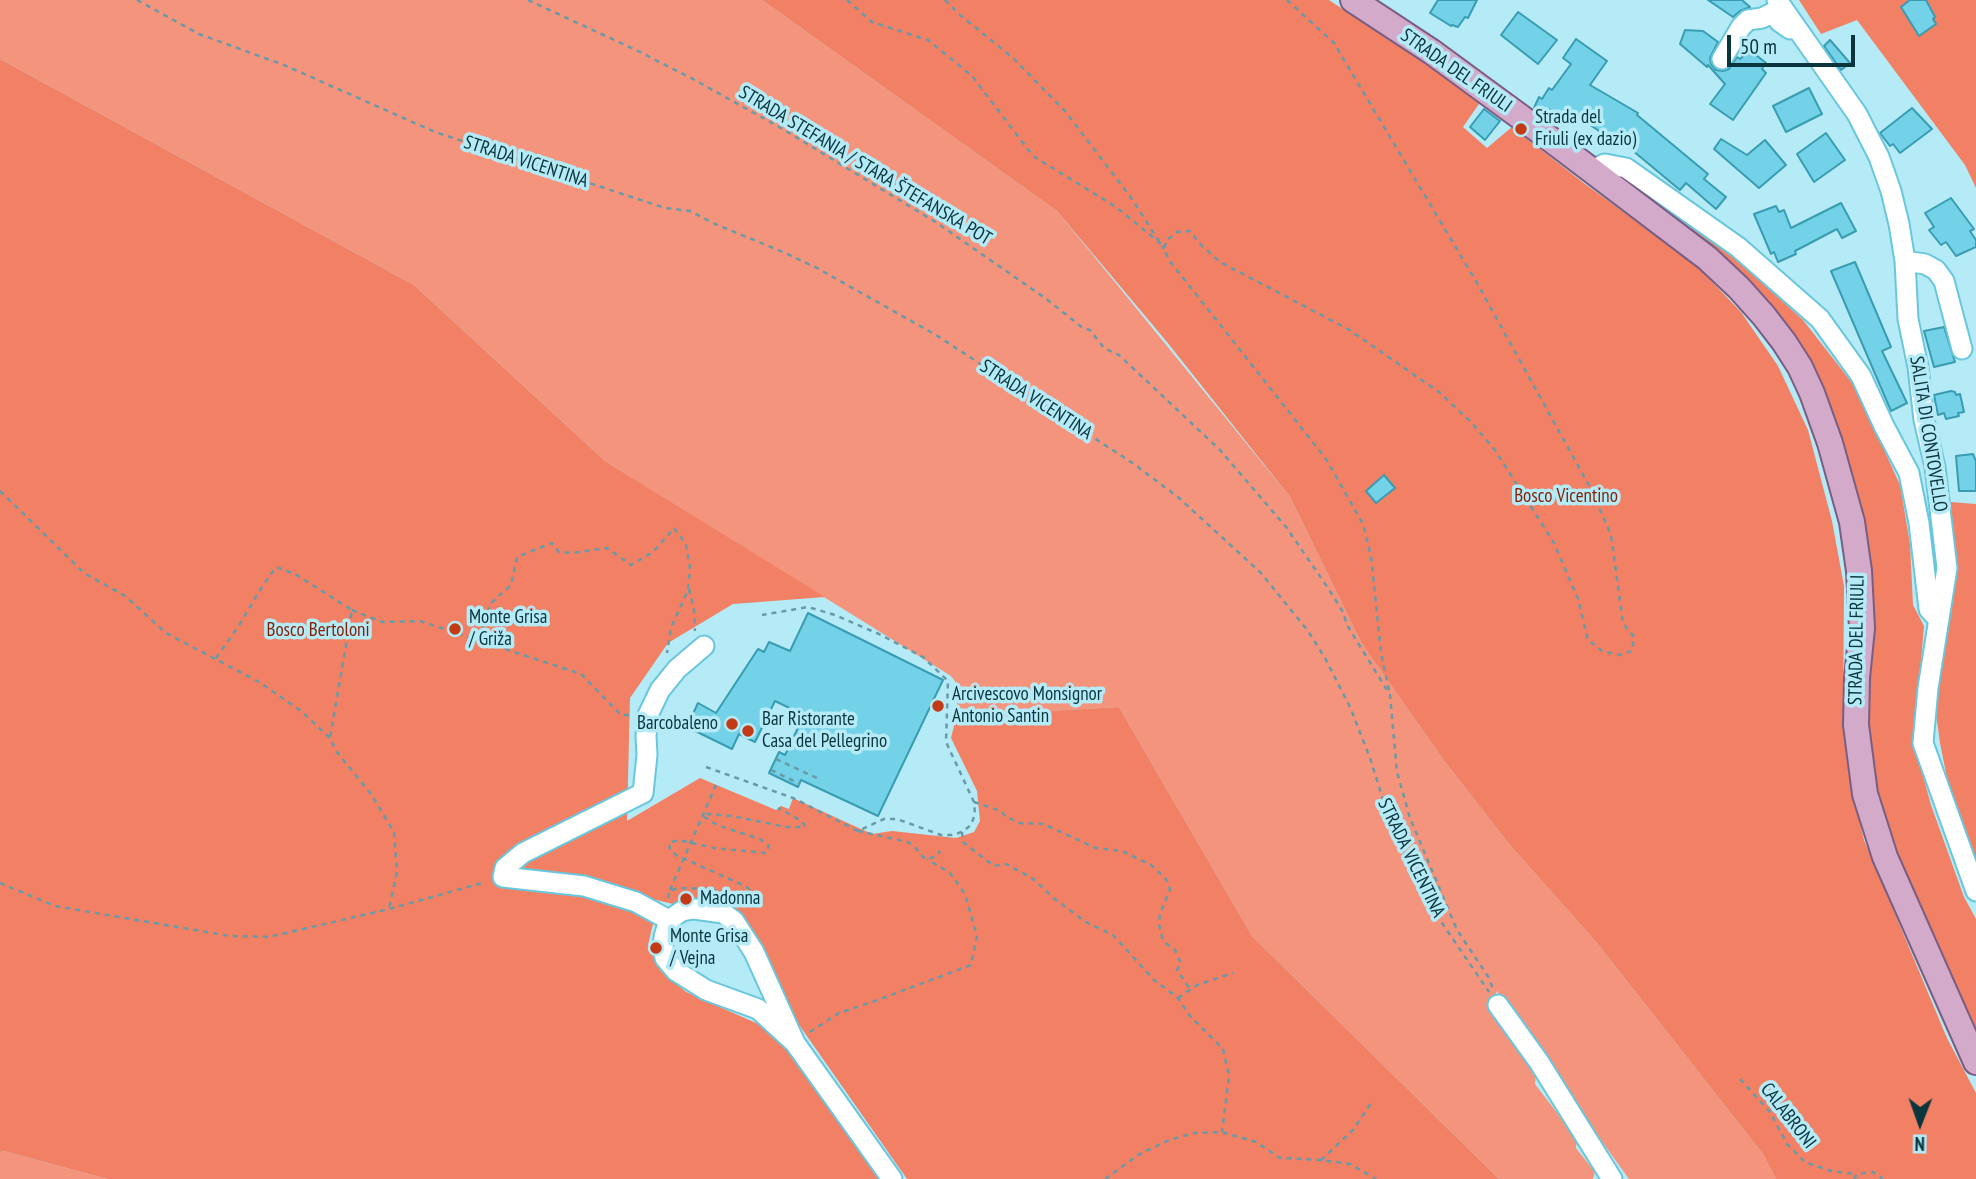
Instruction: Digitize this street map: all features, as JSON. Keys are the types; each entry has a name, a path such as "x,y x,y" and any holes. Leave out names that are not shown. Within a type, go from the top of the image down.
{"main road":[{"name":"STRADA DEL FRIULI","path":"1353,0 1432,52 1707,258 1739,288 1784,342 1800,367 1812,393 1852,522 1859,571 1862,628 1856,725 1865,794 1885,857 1976,1062"}],"street":[{"name":"SALITA DI CONTOVELLO","path":"1777,0 1857,114 1879,157 1899,224 1905,261 1908,320 1918,368 1924,420 1935,467 1947,568 1928,688 1923,743 1976,891"},
{"path":"1722,59 1748,20 1772,13 1790,30 1798,28"},
{"path":"1592,170 1605,164 1626,168 1738,247 1820,319 1861,376 1909,473 1919,523 1929,609 1939,620"},
{"path":"1905,261 1925,264 1936,270 1944,281 1962,349"},
{"path":"669,920 636,902 584,886 503,877 505,868 523,853 643,793 649,715 660,690 677,669 700,649"},
{"path":"795,1043 758,1009 706,990 676,971 666,958 663,947 669,920 682,911 694,909 723,913 734,921 754,952 795,1043 892,1179"},
{"path":"1498,1005 1539,1062 1612,1179"}],"path":[{"name":"STRADA VICENTINA","path":"137,0 199,34 284,65 435,132 665,208 690,211 794,257 936,335 1133,464 1178,497 1261,573 1308,631 1350,707 1370,758 1390,822 1411,866 1442,923 1498,1005"},
{"name":"STRADA STEFANIA / STARA ŠTEFANSKA POT","path":"528,0 638,51 781,128 937,223 1083,328 1090,330 1104,348 1119,355 1220,450 1286,527 1328,587 1343,612 1347,625 1391,695 1397,772 1410,818 1457,930 1489,978 1498,1005"},
{"path":"847,0 872,22 928,40 972,76 1033,156 1116,207 1161,244"},
{"path":"945,0 1013,58 1065,110 1132,199 1169,260 1326,459 1363,524 1371,555 1381,653 1391,695"},
{"path":"1164,249 1167,240 1177,232 1190,231 1220,262 1348,329 1439,392 1495,450 1554,543 1578,599 1588,640 1602,651 1619,655 1632,651 1634,637 1623,623 1611,535 1592,491 1477,283 1334,43 1287,0"},
{"path":"0,492 84,573 125,596 166,633 259,682 301,711 330,738 336,751 371,794 394,832 397,871 390,909"},
{"path":"480,641 490,604 511,585 517,557 552,543 559,552 573,554 607,548 632,565 653,552 674,528 685,544 690,568 688,590 671,628 667,652 671,677"},
{"path":"215,660 276,568 295,574 352,610 382,622 420,621 581,674 621,715 649,715"},
{"path":"688,584 700,649"},
{"path":"762,615 808,607 835,615 923,657 948,681 946,742 974,802 975,814 971,825 962,832 942,835 897,819 884,819 858,831"},
{"path":"330,738 352,610"},
{"path":"776,759 819,779"},
{"path":"706,767 793,799 858,831 908,842 923,857 950,873 965,894 977,936 971,965 839,1013 795,1043"},
{"path":"771,770 800,784"},
{"path":"669,920 663,911 670,890 716,785"},
{"path":"974,802 1001,811 1006,817 1020,823 1043,824 1096,848 1122,850 1151,865 1166,879 1170,889 1160,914 1159,925 1163,941 1175,950 1181,963 1177,970 1190,989"},
{"path":"703,816 732,816 786,827 805,827 795,817 778,808"},
{"path":"670,890 711,889 747,897 754,893 751,889 670,850 669,843 675,841 755,853 766,853 769,849 760,839 717,825 703,816"},
{"path":"962,832 963,842 994,866 1006,864 1032,878 1086,922 1114,935 1154,980 1178,998 1190,1016 1223,1049 1229,1076 1222,1132"},
{"path":"927,859 937,856 940,850"},
{"path":"0,883 55,906 230,936 269,937 390,909 503,877"},
{"path":"1178,998 1190,989 1233,973"},
{"name":"CALABRONI","path":"1740,1079 1770,1112 1787,1143 1805,1163 1830,1171 1857,1174 1872,1172 1883,1179"},
{"path":"1321,1160 1353,1130 1371,1103"},
{"path":"1105,1179 1138,1155 1169,1140 1194,1133 1222,1132 1256,1142 1280,1158 1350,1164 1376,1179"},
{"path":"1854,1179 1857,1174"}],"shaded area":[{"path":"0,0 762,0 1057,211 1290,497 1362,644 1445,762 1509,844 1597,943 1763,1154 1776,1179 1629,1179 1508,1012 1497,991 1490,1008 1536,1076 1535,1084 1577,1139 1576,1148 1595,1172 1593,1179 1499,1179 1252,936 1119,707 957,714 957,684 951,676 605,461 414,285 0,59"},
{"path":"0,1152 107,1179 0,1179"}],"green space":[{"name":"Bosco Vicentino","path":"762,0 1329,0 1481,101 1463,127 1487,148 1512,127 1695,264 1741,312 1778,366 1808,430 1832,521 1844,586 1843,730 1851,785 1864,840 1947,1038 1976,1093 1976,1179 1776,1179 1763,1154 1597,943 1509,844 1445,762 1362,644 1290,497 1167,342 1057,211"},
{"path":"1799,0 1976,0 1976,188 1965,165 1857,20 1821,34"},
{"name":"Bosco Bertoloni","path":"0,59 414,285 605,461 825,597 733,604 668,643 630,698 627,821 700,778 776,810 781,806 789,809 793,798 872,834 892,831 956,838 974,832 980,821 977,791 951,738 957,714 1119,707 1252,936 1499,1179 907,1179 788,1009 763,945 735,907 713,900 677,905 652,899 645,918 653,924 648,945 660,970 686,992 765,1027 785,1043 880,1179 107,1179 0,1152"},
{"path":"1624,175 1736,259 1803,320 1856,388 1900,485 1910,544 1913,605 1924,626 1914,743 1931,805 1964,897 1976,919 1976,1034 1872,793 1868,698 1871,607 1804,350 1773,306 1744,275"},
{"path":"1950,502 1976,504 1976,864 1948,783 1935,706 1954,572"}],"building":[{"path":"1438,0 1477,0 1468,18 1465,17 1458,27 1451,26 1430,13"},
{"path":"1708,0 1742,0 1750,7 1733,17"},
{"path":"1910,0 1926,0 1935,17 1933,19 1936,24 1919,36 1901,7"},
{"path":"1518,12 1557,40 1538,64 1501,35"},
{"path":"1685,30 1703,31 1718,42 1710,58 1716,70 1729,69 1737,57 1740,59 1750,50 1766,63 1762,69 1766,73 1733,120 1710,104 1725,84 1708,65 1707,67 1680,44"},
{"path":"1576,39 1607,61 1590,85 1638,113 1637,115 1708,174 1704,179 1726,197 1716,209 1686,183 1680,190 1620,140 1618,143 1576,116 1572,121 1565,116 1562,120 1549,109 1545,117 1534,108 1539,97 1542,99 1549,88 1552,90 1571,64 1563,58"},
{"path":"1830,40 1850,63 1841,70 1824,46"},
{"path":"1809,88 1822,114 1786,132 1773,106"},
{"path":"1912,108 1932,129 1900,153 1893,144 1890,146 1880,133"},
{"path":"1484,109 1500,121 1485,140 1470,127"},
{"path":"1826,133 1845,160 1814,182 1797,154"},
{"path":"1721,139 1747,155 1765,140 1786,165 1759,188 1714,149"},
{"path":"1951,198 1974,229 1970,231 1976,240 1976,247 1956,256 1946,242 1941,245 1929,230 1934,227 1925,213"},
{"path":"1841,203 1856,231 1842,238 1837,229 1778,262 1774,252 1771,254 1754,214 1776,206 1779,212 1784,210 1791,228"},
{"path":"1855,262 1891,347 1882,351 1907,403 1891,411 1831,271"},
{"path":"1944,327 1955,362 1934,367 1924,331"},
{"path":"1951,391 1956,395 1960,394 1964,412 1946,419 1944,413 1938,415 1934,395"},
{"path":"1973,454 1976,461 1976,491 1959,491 1956,456"},
{"path":"1384,475 1395,488 1376,503 1366,491"},
{"path":"808,613 943,680 878,816 801,780 798,787 769,773 779,752 785,755 804,715 775,701 755,742 739,734 732,749 687,727 698,703 716,713 758,649 764,652 769,642 790,651"}],"place":[{"name":"Strada del Friuli (ex dazio)","path":"1521,129"},
{"name":"Monte Grisa / Griža","path":"455,629"},
{"name":"Arcivescovo Monsignor Antonio Santin","path":"938,706"},
{"name":"Barcobaleno","path":"732,724"},
{"name":"Bar Ristorante Casa del Pellegrino","path":"748,731"},
{"name":"Madonna","path":"686,899"},
{"name":"Monte Grisa / Vejna","path":"656,948"}]}
